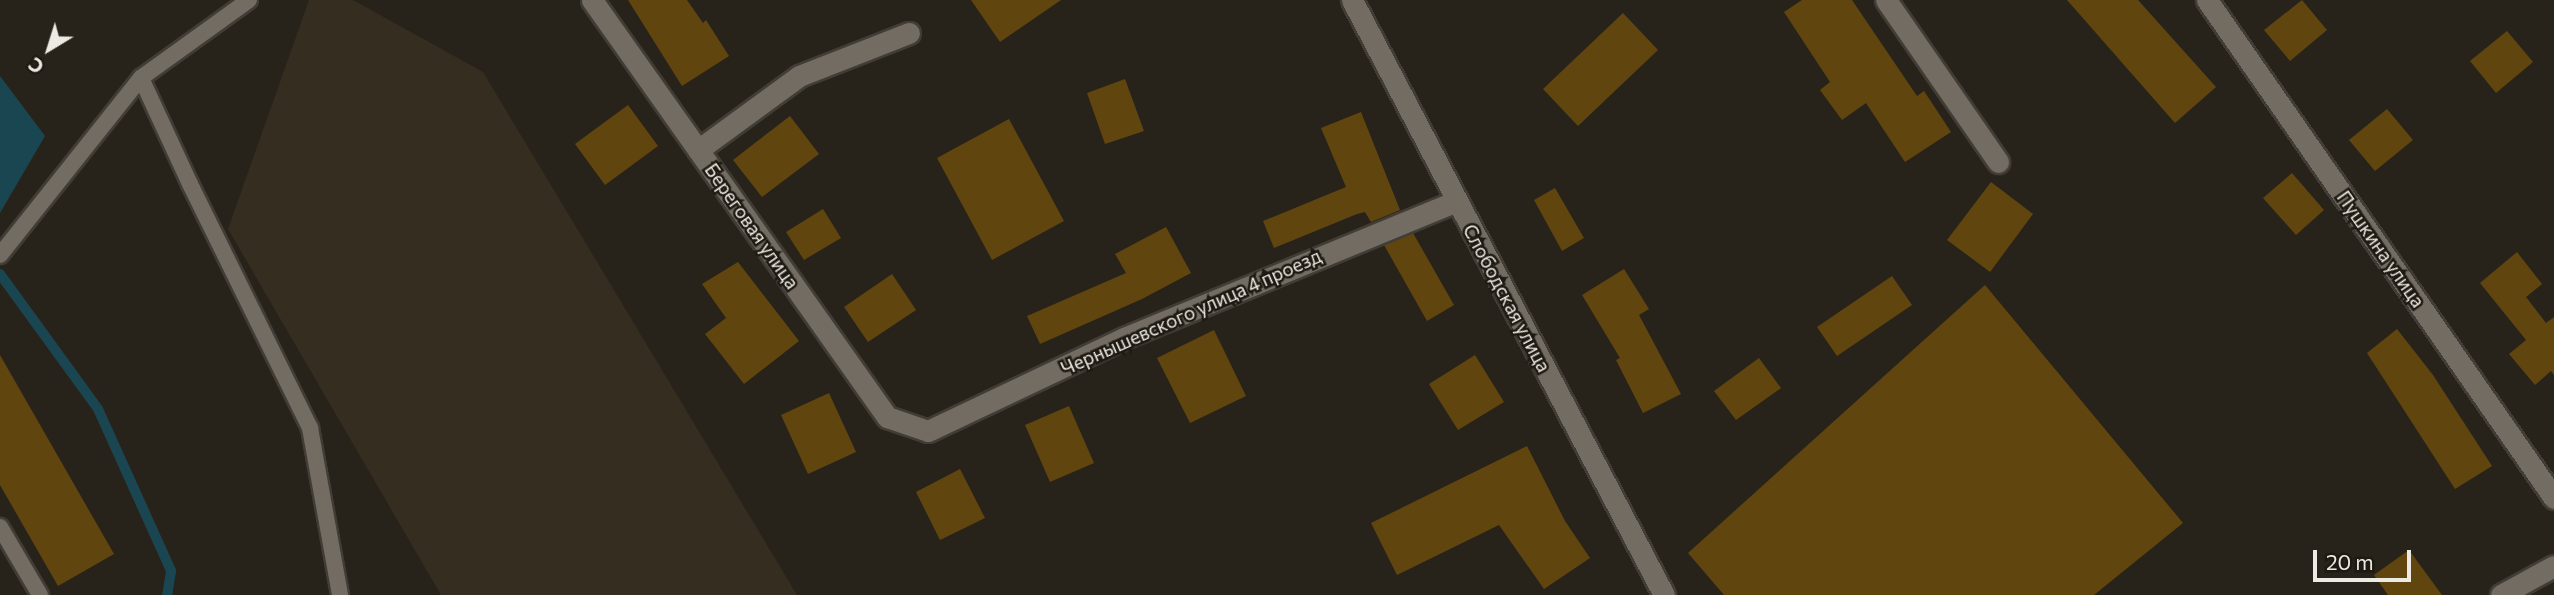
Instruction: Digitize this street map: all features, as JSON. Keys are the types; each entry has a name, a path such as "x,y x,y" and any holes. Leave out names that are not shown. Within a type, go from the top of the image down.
{"street":[{"name":"Береговая улица","path":"592,0 887,417 929,431"},
{"name":"Слободская улица","path":"1352,0 1664,595"},
{"path":"1886,0 1998,162"},
{"name":"Пушкина улица","path":"2216,3 2554,498"},
{"path":"698,150 799,76 909,33"},
{"name":"Чернышевского улица 4 проезд","path":"929,431 1136,332 1456,201"},
{"path":"2501,595 2554,566"}],"lane":[{"path":"0,255 141,78 250,0"},
{"path":"141,78 310,428 340,595"},
{"path":"0,527 40,595"}],"shaded area":[{"path":"309,0 353,0 483,72 797,595 441,595 228,229"}],"water":[{"path":"0,76 45,136 0,213"}],"building":[{"path":"628,0 687,0 703,23 706,20 729,56 682,86"},
{"path":"971,0 1061,0 1000,42"},
{"path":"1802,0 1852,0 1917,96 1924,91 1951,132 1905,162 1866,103 1842,120 1820,90 1830,82 1784,12"},
{"path":"2067,0 2138,0 2216,87 2175,123"},
{"path":"2302,0 2327,30 2290,61 2264,30"},
{"path":"1623,13 1658,50 1578,126 1543,89"},
{"path":"2507,31 2533,62 2496,93 2470,61"},
{"path":"1125,79 1144,131 1105,144 1087,93"},
{"path":"628,105 658,146 605,185 575,144"},
{"path":"2387,109 2413,140 2375,171 2349,140"},
{"path":"1361,112 1400,210 1371,222 1365,212 1357,214 1274,248 1263,221 1346,187 1321,128"},
{"path":"790,116 819,154 762,197 733,160"},
{"path":"1009,119 1064,221 992,260 937,158"},
{"path":"2292,173 2324,210 2296,235 2263,198"},
{"path":"1991,182 2033,214 1990,272 1947,240"},
{"path":"1555,188 1584,238 1562,251 1534,200"},
{"path":"823,209 841,238 804,260 786,232"},
{"path":"1166,227 1191,273 1142,299 1040,344 1027,316 1126,273 1115,254"},
{"path":"1413,233 1454,305 1427,321 1384,245"},
{"path":"2517,252 2542,284 2526,297 2546,323 2554,317 2554,375 2551,371 2535,385 2509,354 2526,340 2480,283"},
{"path":"738,262 799,341 744,384 705,334 726,318 702,284"},
{"path":"1624,269 1649,309 1639,315 1681,394 1643,413 1616,360 1620,358 1582,295"},
{"path":"892,274 916,310 868,342 844,307"},
{"path":"1892,276 1912,305 1837,356 1817,327"},
{"path":"1985,285 2183,523 2094,595 1724,595 1688,553"},
{"path":"2397,329 2433,375 2492,466 2455,489 2367,353"},
{"path":"1214,330 1246,396 1190,423 1157,358"},
{"path":"0,355 114,554 58,586 0,485"},
{"path":"1475,355 1504,402 1458,430 1429,384"},
{"path":"1759,358 1781,388 1736,420 1714,391"},
{"path":"829,393 856,452 808,474 781,415"},
{"path":"1069,406 1094,463 1050,482 1025,425"},
{"path":"1527,446 1565,521 1590,558 1544,589 1499,525 1397,575 1371,523"},
{"path":"960,469 985,518 940,540 916,492"},
{"path":"2409,550 2442,595 2388,595 2374,575"}],"waterway":[{"path":"0,274 98,409 171,571 167,595"}]}
